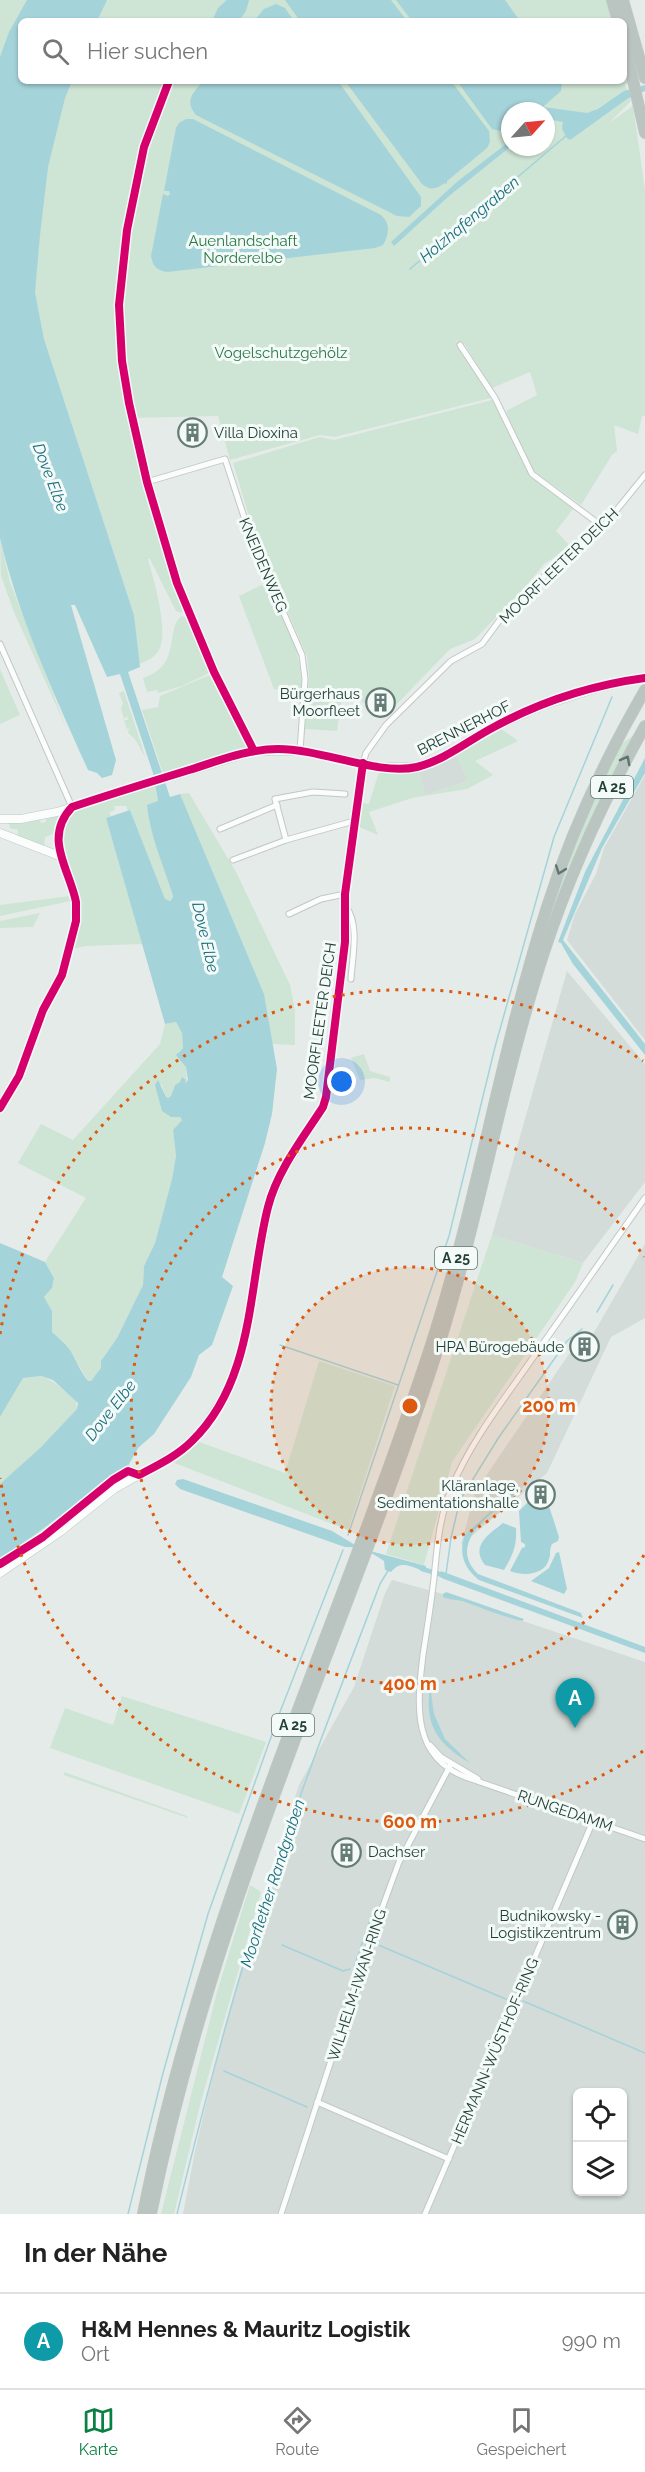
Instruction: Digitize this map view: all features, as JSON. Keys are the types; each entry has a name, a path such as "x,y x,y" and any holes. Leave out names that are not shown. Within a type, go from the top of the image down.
{"highway":[{"path":"612,0 617,18"},
{"path":"623,0 645,78"},
{"path":"627,53 645,133"},
{"name":"A 25","path":"143,2214 177,2065 229,1899 279,1761 364,1549 434,1333 460,1243 545,911 581,815 645,690"},
{"name":"A 25","path":"151,2214 185,2067 237,1902 438,1347 469,1242 534,987 556,917 582,850 645,726"}],"street":[{"path":"460,345 495,398 532,474 603,527"},
{"path":"132,417 147,482 188,612 222,691 254,751"},
{"name":"KNEIDENWEG","path":"147,482 225,459 250,535 302,655 305,679 300,751"},
{"name":"MOORFLEETER DEICH","path":"0,1573 60,1532 119,1485 160,1464 191,1442 202,1431 226,1393 245,1337 269,1204 284,1169 326,1097 345,942 345,894 354,821 366,753 386,725 452,661 482,644 499,621 526,598 547,573 603,527 645,475"},
{"path":"0,644 72,807 64,816 58,830 58,843 76,902 72,936 62,975 43,1010 19,1076 0,1108"},
{"name":"BRENNERHOF","path":"0,819 30,818 72,807 254,751 276,749 300,751 394,769 429,764 494,727 534,709 582,692 645,678"},
{"path":"286,840 275,799 313,792 345,794"},
{"path":"220,829 277,805"},
{"path":"233,860 258,853 286,840 354,821"},
{"path":"0,832 62,857"},
{"path":"289,914 321,899 345,894"},
{"name":"MOORFLEETER DEICH","path":"345,907 349,911 353,929 351,979"},
{"name":"RUNGEDAMM","path":"645,1198 498,1407 465,1461 444,1508 421,1679 420,1719 424,1737 431,1752 450,1766 485,1783 645,1839"},
{"name":"WILHELM-IWAN-RING","path":"281,2214 399,1862 450,1766"},
{"name":"HERMANN-WÜSTHOF-RING","path":"425,2214 593,1821"},
{"path":"317,2103 449,2159"}],"shaded area":[{"path":"456,754 468,781 425,795 419,770 434,767"},
{"path":"645,775 645,1040 567,940 575,914 596,874 604,848"},
{"path":"567,971 645,1064 645,1182 583,1263 492,1235"},
{"path":"645,1244 645,1318 611,1337 547,1473 461,1545 475,1492 569,1354 592,1336"},
{"path":"392,1580 443,1594 645,1662 645,2214 183,2214 195,2151 224,2029 258,1909 299,1785 354,1687 385,1593"}],"green space":[{"name":"Auenlandschaft Norderelbe","path":"0,0 606,0 611,18 18,18 18,84 625,84 631,101 609,123 633,106 645,190 645,416 642,416 638,434 614,425 617,451 612,455 581,505 531,469 506,411 537,395 530,372 492,388 464,343 460,346 450,331 491,398 335,437 320,435 230,460 218,416 130,418 169,566 184,609 181,613 176,611 148,559 160,605 162,641 155,655 139,664 134,615 44,339 35,292 0,300"},
{"path":"492,400 530,476 573,509 556,531 571,547 544,564 475,639 450,649 394,707 379,691 365,704 355,694 341,703 337,731 305,729 309,677 307,656 255,536 233,463 320,437 334,440"},
{"path":"0,538 10,582 66,727 14,612 1,576"},
{"path":"266,583 296,649 301,692 274,689 239,596"},
{"path":"182,616 189,619 211,672 182,686 158,693 157,690 147,692 143,678 163,665 171,647 174,629"},
{"path":"0,669 20,715 0,724"},
{"path":"212,674 250,747 163,773 142,710 158,707 160,696"},
{"path":"124,691 145,757 135,739 128,733 129,728 127,729 124,720 128,720 127,716 124,719 121,709 123,703 119,693"},
{"path":"500,728 518,741 475,761 493,775 467,789 412,798 369,812 378,835 357,826 361,803 369,804 379,772 402,773 419,770 425,795 468,781 456,754"},
{"path":"637,733 596,813 541,951 538,951 564,867 618,746"},
{"path":"155,786 158,801 150,825 173,897 169,901 165,899 130,810 128,811 126,806 114,806 115,810 110,812 111,816 106,818 143,944 86,946 71,949 81,904 64,854 62,829 67,818 78,810"},
{"path":"189,793 236,872 290,985 295,1011 295,1045 272,1044 264,994 180,794"},
{"path":"58,816 55,833 45,837 44,848 29,842 30,840 17,837 18,830 10,828 9,823 40,820 41,823"},
{"path":"70,896 70,901 0,916 0,905"},
{"path":"40,913 33,927 0,928 0,921"},
{"path":"176,1022 182,1033 183,1048 178,1052 186,1067 187,1085 180,1082 175,1085 171,1096 166,1098 162,1085 155,1085 182,1120 173,1130 176,1156 172,1179 155,1243 144,1266 143,1285 117,1338 101,1361 102,1368 91,1381 88,1381 68,1347 52,1332 52,1311 44,1297 52,1288 54,1278 45,1262 86,1198 18,1163 41,1124 73,1140 160,1044 165,1024"},
{"path":"364,1054 370,1071 390,1077 390,1082 375,1078 360,1080 351,1058"},
{"path":"492,1235 583,1263 575,1282 452,1462 424,1565 386,1554"},
{"path":"319,1361 395,1386 348,1530 172,1462 199,1442 285,1473"},
{"path":"41,1376 55,1383 76,1399 77,1409 41,1447 0,1484 0,1417 23,1378"},
{"path":"128,1465 141,1469 113,1485 60,1528 0,1569 0,1560"},
{"path":"122,1696 266,1742 239,1814 50,1748 65,1708 113,1725"},
{"path":"64,1772 187,1816 188,1818 64,1775"},
{"path":"250,1885 261,1892 201,2101 174,2214 161,2214 217,1992"}],"water":[{"name":"Dove Elbe","path":"27,0 107,0 98,18 18,18 18,84 71,84 65,98 48,167 35,292 44,339 134,615 140,667 128,672 170,797 180,794 264,994 277,1069 272,1114 265,1143 222,1277 233,1286 212,1345 199,1355 191,1377 154,1434 138,1448 128,1466 0,1560 0,1484 41,1447 77,1409 78,1403 53,1380 41,1376 23,1378 0,1417 0,1243 45,1262 54,1278 52,1288 44,1297 52,1311 52,1332 68,1347 85,1377 91,1381 101,1368 101,1361 117,1338 143,1285 144,1266 155,1243 172,1179 176,1156 173,1130 182,1120 180,1117 171,1117 162,1111 155,1085 158,1080 168,1098 182,1077 186,1080 185,1084 188,1080 186,1067 176,1055 183,1048 182,1033 176,1022 165,1024 106,818 130,810 165,899 170,901 173,897 154,839 147,805 158,801 153,773 120,674 107,677 75,605 71,605 116,760 112,775 102,778 97,773 88,770 50,685 17,598 0,538 0,57 9,32"},
{"path":"227,0 249,0 241,18 213,18 218,8"},
{"path":"285,0 391,0 405,18 298,18"},
{"path":"396,0 505,0 518,18 410,18"},
{"path":"276,4 285,8 292,18 256,18 264,9"},
{"path":"200,84 340,84 421,197 421,206 409,217 397,216 196,115 190,101"},
{"path":"347,84 453,84 489,131 490,142 487,148 447,181 447,184 428,188 422,184"},
{"path":"459,84 562,84 561,91 549,102 501,102 501,131 492,129"},
{"path":"645,85 645,91 627,99 570,140 562,129 563,122 555,121 555,109 587,113 598,109 624,91"},
{"path":"186,119 193,119 381,215 388,229 383,245 375,248 167,272 158,269 151,256 163,194 168,196 170,194 169,191 164,191 176,128"},
{"path":"501,148 501,154 449,196 394,246 391,242 458,181"},
{"path":"645,758 645,773 602,848 563,940 645,1044 645,1055 558,942 585,872"},
{"path":"183,1479 332,1531 355,1545 374,1552 426,1566 425,1572 403,1565 391,1572 385,1570 384,1561 366,1551 345,1547 180,1489 175,1484 177,1480"},
{"path":"518,1486 521,1489 478,1527 467,1549 469,1561 478,1574 581,1613 583,1618 479,1580 466,1565 462,1554 465,1535"},
{"path":"533,1497 548,1503 559,1537 558,1541 552,1544 547,1565 543,1569 527,1574 515,1573 510,1571 522,1548 525,1547 525,1544 521,1542 519,1511"},
{"path":"503,1523 516,1528 514,1550 504,1570 485,1565 479,1552 483,1541"},
{"path":"559,1552 567,1589 564,1594 531,1581 549,1568 556,1553"},
{"path":"441,1571 645,1647 645,1653 444,1579 440,1577"},
{"path":"446,1592 524,1619 522,1621 514,1619 462,1601 445,1598 443,1594"},
{"path":"430,1686 434,1714 445,1739 470,1763 449,1749 436,1732 429,1712"}],"waterway":[{"name":"Holzhafengraben","path":"410,269 567,135"},
{"path":"348,1535 449,1236 495,1047 554,837 612,697"},
{"path":"597,1312 613,1285"},
{"path":"446,1574 460,1500 499,1437 567,1341 582,1329"},
{"path":"280,1345 398,1385"},
{"path":"128,2214 163,2073 208,1914 280,1712 343,1550"},
{"name":"Moorflether Randgraben","path":"177,2214 224,2033 256,1924 325,1729 380,1584 389,1569"},
{"path":"422,1569 446,1576"},
{"path":"354,1967 373,1911"},
{"path":"376,1944 508,2000"},
{"path":"282,1945 343,1971 350,1969"},
{"path":"523,2001 645,2053"},
{"path":"224,2071 307,2107"}],"cycle path":[{"path":"168,84 144,147 127,230 119,305 122,361 147,482 177,583 214,672 254,751"},
{"path":"0,1108 19,1076 43,1010 62,975 76,921 76,902 60,853 59,842 59,830 72,807 255,751 295,750 385,768 417,767 437,760 494,727 548,702 586,690 645,678"},
{"path":"0,1564 43,1537 113,1480 128,1471 139,1475 180,1451 213,1417 228,1390 246,1330 272,1194 291,1155 323,1107 326,1097 345,942 345,894 363,763"}],"place":[{"name":"Villa Dioxina","path":"193,433"},
{"name":"Bürgerhaus Moorfleet","path":"381,703"},
{"name":"HPA Bürogebäude","path":"585,1347"},
{"name":"Kläranlage, Sedimentationshalle","path":"540,1495"},
{"name":"H&M Hennes & Mauritz Logistik","path":"575,1728"},
{"name":"Dachser","path":"347,1852"},
{"name":"Budnikowsky - Logistikzentrum","path":"622,1925"}],"park label":[{"name":"Vogelschutzgehölz","path":"281,353"}]}
